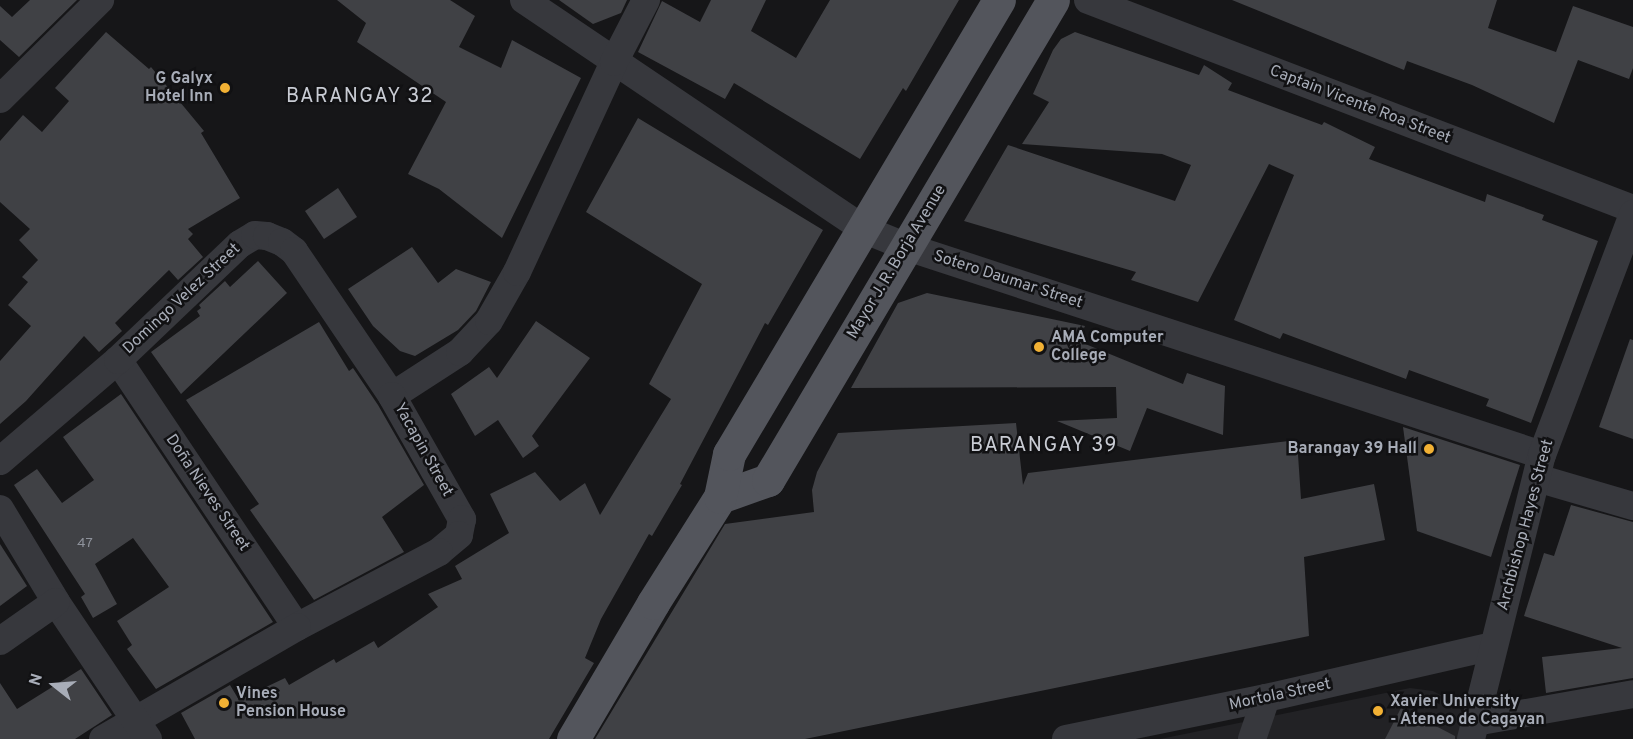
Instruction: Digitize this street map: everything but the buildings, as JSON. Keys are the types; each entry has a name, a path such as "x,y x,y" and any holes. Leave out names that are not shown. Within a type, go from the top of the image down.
{"main road":[{"path":"573,739 653,603 720,497 729,454 999,0"},
{"name":"Mayor J. R. Borja Avenue","path":"720,497 768,480 1053,0"}],"street":[{"path":"0,99 100,0"},
{"name":"Sotero Daumar Street","path":"524,0 863,229 906,247 1540,466 1633,506"},
{"name":"Yacapin Street","path":"103,739 142,730 297,627 439,552 459,535 462,519 392,396 460,352 489,321 517,272 614,62 646,0"},
{"name":"Captain Vicente Roa Street","path":"1088,0 1633,209"},
{"name":"Archbishop Hayes Street","path":"1473,730 1540,466 1633,214"},
{"name":"Domingo Velez Street","path":"0,462 118,360 240,244 255,235 267,236 282,242 294,251 392,396"},
{"name":"Doña Nieves Street","path":"118,360 297,627"},
{"path":"0,509 56,602 142,730"},
{"path":"0,641 56,602"},
{"name":"Mortola Street","path":"1066,739 1266,699 1493,646"},
{"path":"1473,730 1633,694"},
{"path":"1252,739 1266,699"}],"shaded area":[{"name":"Xavier University - Ateneo de Cagayan","path":"1410,688 1433,691 1458,705 1465,718 1459,739 1160,739"}],"place":[{"name":"G Galyx Hotel Inn","path":"225,88"},
{"name":"AMA Computer College","path":"1039,347"},
{"name":"Barangay 39 Hall","path":"1429,449"},
{"name":"Vines Pension House","path":"224,703"},
{"name":"Xavier University - Ateneo de Cagayan","path":"1378,711"}],"district":[{"name":"BARANGAY 32","path":"360,97"},
{"name":"BARANGAY 39","path":"1044,446"}]}
